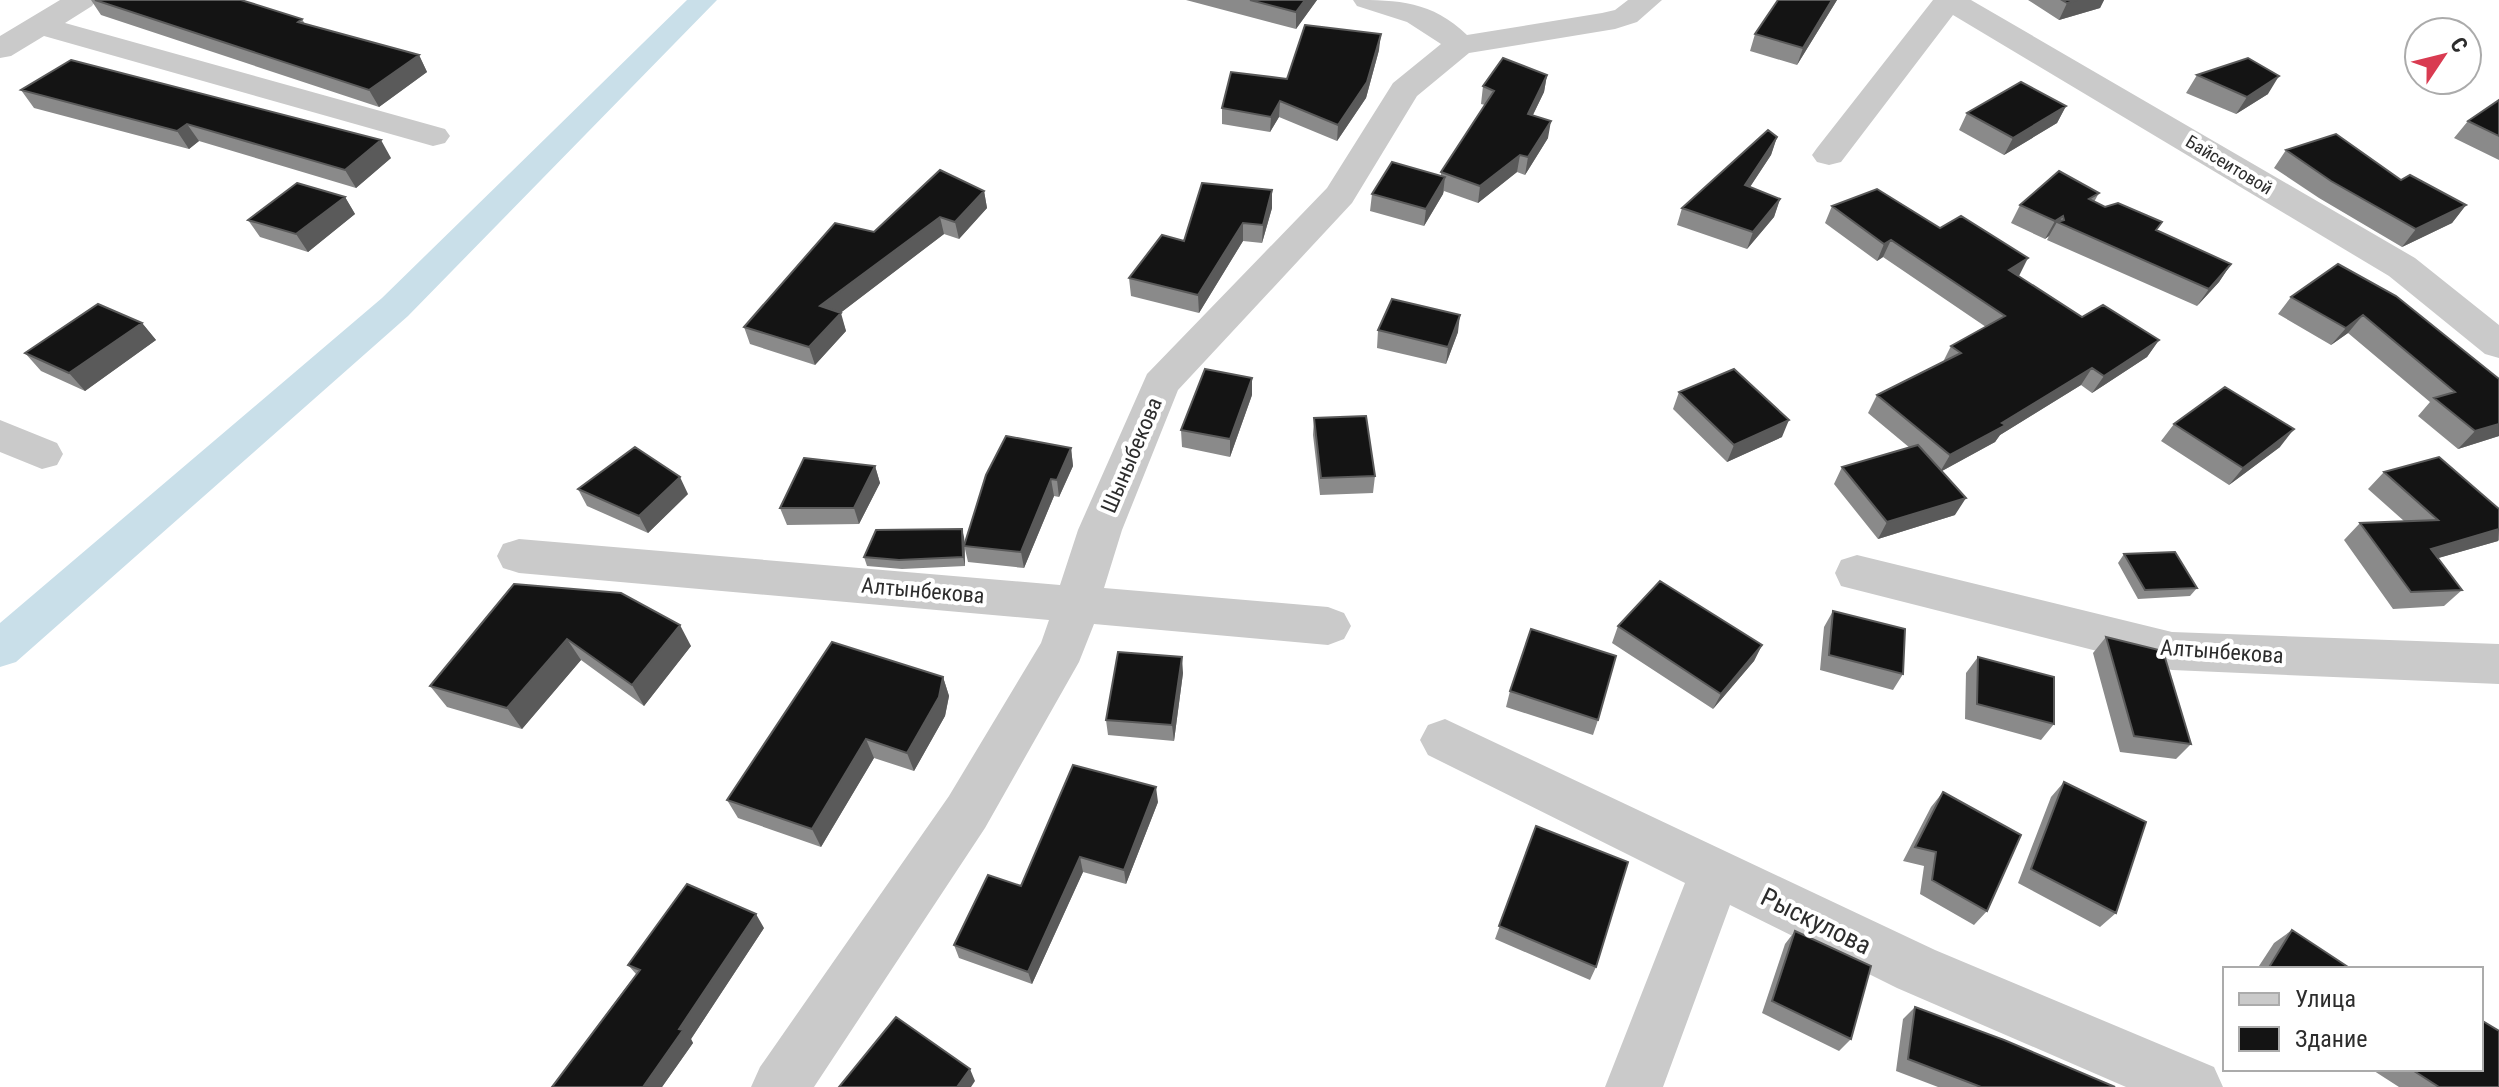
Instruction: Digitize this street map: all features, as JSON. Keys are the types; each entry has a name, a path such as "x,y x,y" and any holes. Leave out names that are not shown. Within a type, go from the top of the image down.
{"street":[{"path":"0,49 81,0"},
{"path":"1368,0 1420,15 1444,28 1460,45"},
{"name":"Шыныбекова","path":"780,1087 967,812 1063,648 1100,530 1161,384 1340,195 1404,90 1460,45 1604,22 1626,16 1647,0"},
{"name":"Байсеитовой","path":"1829,155 1949,0 2402,267 2499,345"},
{"path":"40,25 433,136"},
{"path":"0,435 42,454"},
{"name":"Алтынбекова","path":"519,556 1328,626"},
{"name":"Алтынбекова","path":"1857,573 2172,651 2499,664"},
{"name":"Рыскулова","path":"1445,740 1916,969 2194,1087"},
{"path":"1634,1087 1716,872"}],"building":[{"path":"95,0 241,0 302,19 298,22 419,55 369,90"},
{"path":"1250,0 1305,0 1296,12"},
{"path":"1778,0 1832,0 1803,48 1755,34"},
{"path":"1305,25 1381,34 1367,82 1338,125 1280,101 1271,117 1222,108 1231,72 1287,79"},
{"path":"1503,58 1547,75 1528,114 1551,121 1528,157 1520,155 1480,186 1441,172 1494,91 1483,86"},
{"path":"2248,58 2279,76 2247,97 2197,75"},
{"path":"71,60 381,140 345,170 187,124 177,131 21,90"},
{"path":"2021,82 2066,106 2013,138 1967,113"},
{"path":"2499,100 2499,136 2468,121"},
{"path":"1768,130 1777,137 1745,185 1780,199 1753,232 1682,208"},
{"path":"2336,134 2401,180 2410,175 2466,205 2416,229 2331,181 2286,150"},
{"path":"1392,162 1445,177 1426,209 1372,194"},
{"path":"940,170 984,191 955,222 940,217 820,306 841,313 809,347 744,327 835,223 874,232"},
{"path":"2059,171 2099,193 2089,199 2105,207 2118,203 2162,222 2156,230 2231,264 2209,289 2057,222 2064,220 2063,216 2055,221 2020,205"},
{"path":"297,183 345,197 296,234 248,220"},
{"path":"1202,183 1272,190 1263,225 1243,223 1198,295 1129,278 1162,235 1184,241"},
{"path":"1877,189 1940,228 1961,216 2028,258 2009,270 2082,317 2103,305 2159,340 2104,376 2092,368 2002,423 2006,425 1950,455 1877,395 1961,353 1951,346 2005,316 1891,240 1884,244 1832,206"},
{"path":"2338,264 2396,296 2499,379 2499,424 2475,431 2434,398 2455,392 2363,315 2346,328 2291,297"},
{"path":"1392,299 1460,315 1448,347 1378,330"},
{"path":"98,304 142,323 69,373 25,353"},
{"path":"1205,369 1252,378 1230,439 1181,430"},
{"path":"1734,369 1789,420 1734,445 1679,392"},
{"path":"2225,387 2294,429 2243,468 2174,424"},
{"path":"1366,416 1375,476 1321,478 1314,418"},
{"path":"1006,436 1071,448 1057,480 1051,479 1021,552 964,546 986,475"},
{"path":"1918,445 1966,498 1887,522 1842,467"},
{"path":"635,447 680,477 639,516 578,489"},
{"path":"2439,457 2499,509 2499,529 2431,549 2462,590 2411,592 2360,523 2438,520 2384,472"},
{"path":"804,458 875,466 854,508 780,508"},
{"path":"962,529 963,557 899,560 864,557 876,530"},
{"path":"2175,552 2197,588 2145,590 2124,554"},
{"path":"1660,581 1762,645 1721,694 1618,626"},
{"path":"514,584 621,593 680,625 632,685 567,639 507,708 430,686"},
{"path":"1833,611 1905,629 1903,674 1829,655"},
{"path":"1531,629 1616,656 1598,720 1510,691"},
{"path":"2106,637 2163,651 2191,744 2134,736"},
{"path":"832,642 943,677 939,697 907,753 866,739 812,829 727,800"},
{"path":"1118,652 1182,657 1172,725 1106,720"},
{"path":"1978,657 2054,677 2054,724 1977,704"},
{"path":"1073,765 1156,787 1124,870 1080,857 1028,972 954,945 988,875 1021,886"},
{"path":"2064,782 2146,822 2116,913 2031,869"},
{"path":"1943,792 2021,835 1987,911 1932,880 1936,852 1915,847"},
{"path":"1536,826 1628,862 1596,967 1499,926"},
{"path":"687,884 756,914 679,1029 683,1030 643,1087 552,1087 640,970 628,965"},
{"path":"2292,930 2348,967 2269,967"},
{"path":"1795,931 1871,966 1851,1039 1772,1001"},
{"path":"1915,1007 2004,1040 2115,1087 1981,1087 1908,1059"},
{"path":"896,1017 970,1069 957,1087 839,1087"},
{"path":"2483,1021 2499,1031 2499,1087 2439,1087 2414,1071 2483,1071"}],"waterway":[{"path":"0,649 395,307 703,0"}]}
